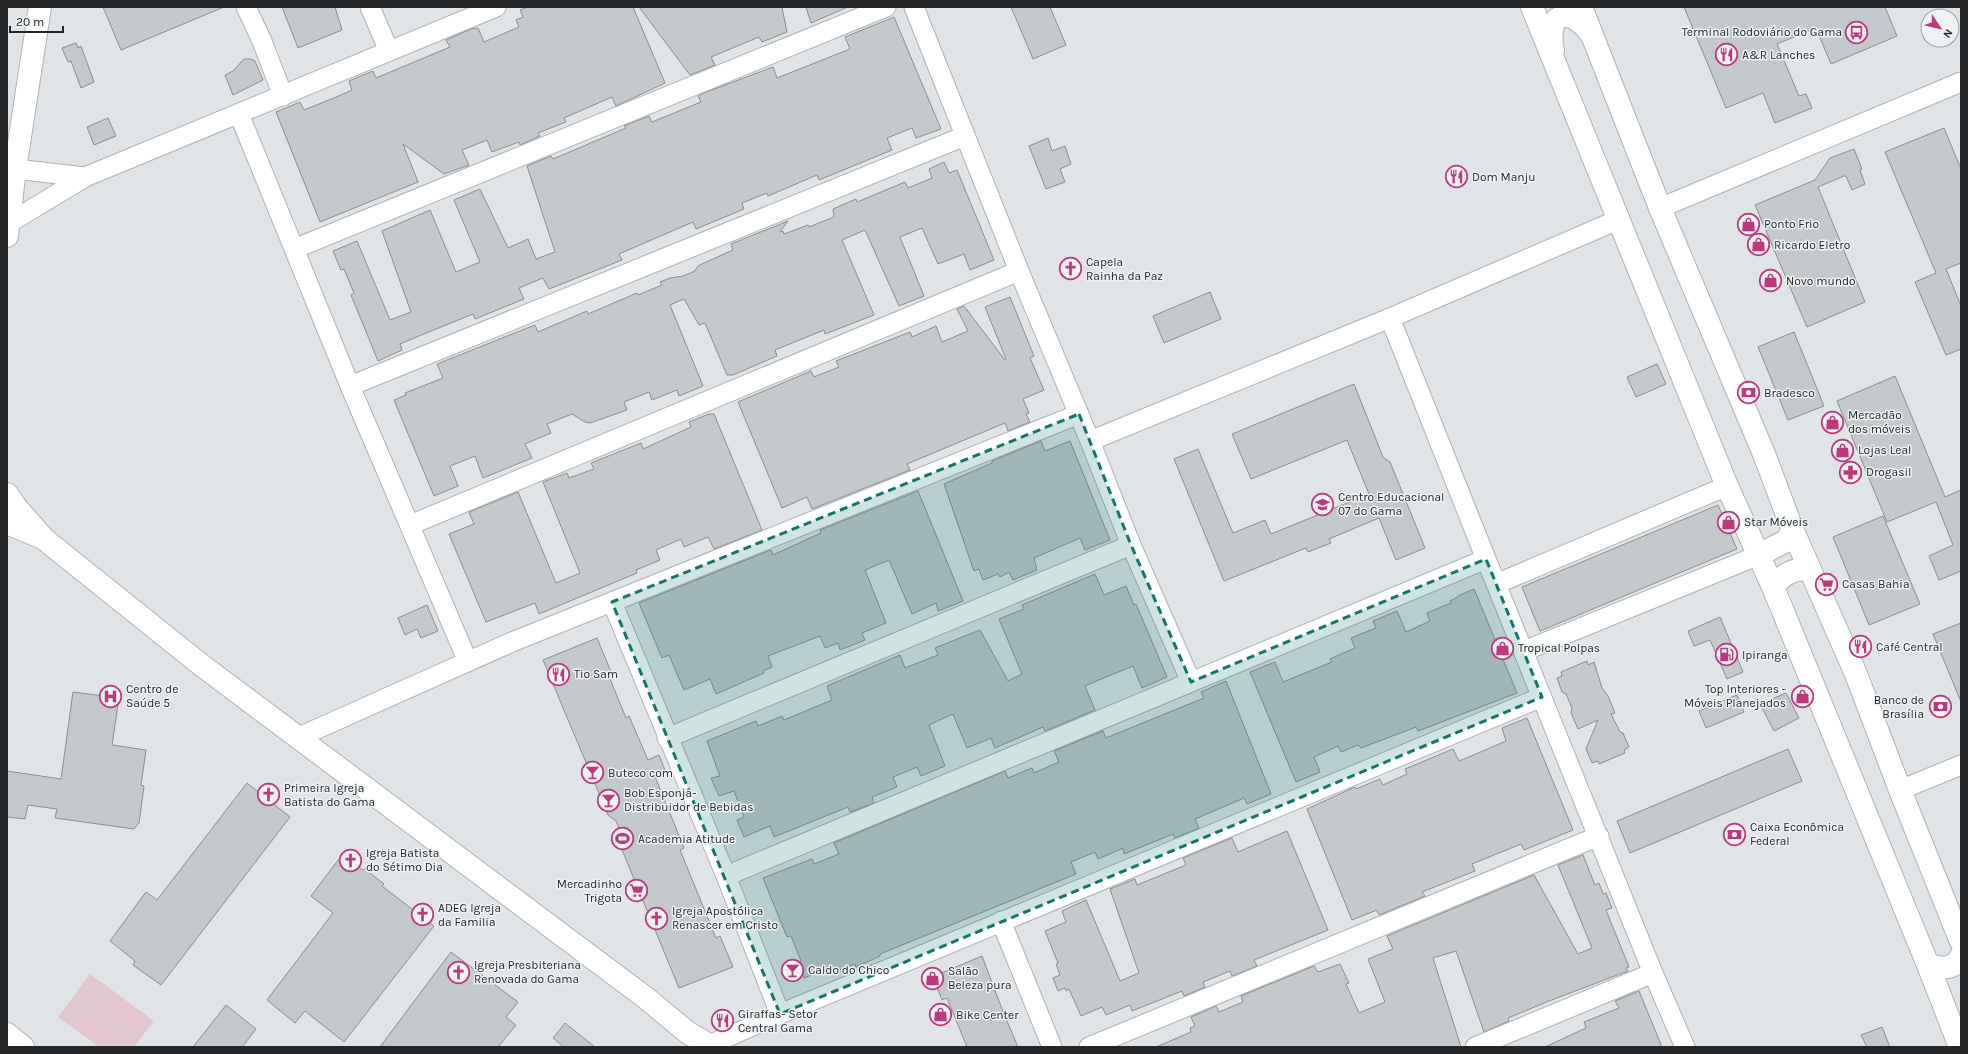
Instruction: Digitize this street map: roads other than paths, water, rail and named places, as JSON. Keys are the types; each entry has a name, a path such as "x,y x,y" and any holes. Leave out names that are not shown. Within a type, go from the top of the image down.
{"main road":[{"path":"30,7 35,44"},
{"path":"8,230 15,169 40,7"},
{"path":"1532,7 1620,219 1727,486 1773,587 1960,1047"},
{"path":"1581,7 1660,208 1764,454 1792,531 1856,674 1900,790 1961,942"},
{"path":"1555,61 1550,32 1552,24 1561,17 1573,16 1596,42"},
{"path":"7,494 16,507 44,539 200,664 646,998 687,1032 711,1046"},
{"path":"7,524 44,539"},
{"path":"1759,555 1786,541 1792,531"},
{"path":"1773,587 1780,578 1790,572 1800,569 1810,570"},
{"path":"1928,966 1940,969 1945,968 1955,964 1961,956"},
{"path":"7,1034 23,1047"}],"street":[{"path":"246,7 262,41 283,96"},
{"path":"370,7 389,52"},
{"path":"8,230 85,177 496,7"},
{"path":"294,249 886,7"},
{"path":"914,7 1019,271 1090,440 1131,545 1191,682"},
{"path":"1660,208 1961,82"},
{"path":"238,114 350,386 468,662"},
{"path":"350,386 965,136"},
{"path":"15,169 85,177"},
{"path":"1090,440 1390,318 1620,219"},
{"path":"410,525 1019,271"},
{"path":"1390,318 1653,973 1685,1047"},
{"path":"299,737 468,662 612,602 1079,414"},
{"path":"1496,584 1727,486"},
{"path":"667,738 1131,545"},
{"path":"1524,651 1759,555"},
{"path":"726,876 1486,559"},
{"path":"612,602 667,738 726,876 780,1014"},
{"path":"711,1046 780,1014 1001,921 1542,697"},
{"path":"1900,790 1961,766"},
{"path":"1089,1047 1599,836"},
{"path":"1001,921 1052,1047"},
{"path":"1475,1047 1653,973"}],"place":[{"name":"Terminal Rodoviário do Gama","path":"1857,32"},
{"name":"A&R Lanches","path":"1726,55"},
{"name":"Dom Manju","path":"1457,177"},
{"name":"Ponto Frio","path":"1748,224"},
{"name":"Ricardo Eletro","path":"1759,245"},
{"name":"Capela Rainha da Paz","path":"1070,269"},
{"name":"Novo mundo","path":"1771,281"},
{"name":"Bradesco","path":"1748,393"},
{"name":"Mercadão dos móveis","path":"1833,422"},
{"name":"Lojas Leal","path":"1843,450"},
{"name":"Drogasil","path":"1851,472"},
{"name":"Centro Educacional 07 do Gama","path":"1322,504"},
{"name":"Star Móveis","path":"1729,522"},
{"name":"Casas Bahia","path":"1827,584"},
{"name":"Café Central","path":"1861,647"},
{"name":"Tropical Polpas","path":"1502,648"},
{"name":"Ipiranga","path":"1726,655"},
{"name":"Tio Sam","path":"559,674"},
{"name":"Centro de Saúde 5","path":"111,696"},
{"name":"Top Interiores - Móveis Planejados","path":"1802,696"},
{"name":"Banco de Brasília","path":"1940,707"},
{"name":"Buteco com","path":"593,773"},
{"name":"Primeira Igreja Batista do Gama","path":"269,795"},
{"name":"Bob Esponja- Distribuidor de Bebidas","path":"608,800"},
{"name":"Caixa Econômica Federal","path":"1735,834"},
{"name":"Academia Atitude","path":"623,839"},
{"name":"Igreja Batista do Sétimo Dia","path":"351,860"},
{"name":"Mercadinho Trigota","path":"637,891"},
{"name":"ADEG Igreja da Familia","path":"422,915"},
{"name":"Igreja Apostólica Renascer em Cristo","path":"656,918"},
{"name":"Caldo do Chico","path":"792,970"},
{"name":"Igreja Presbiteriana Renovada do Gama","path":"458,972"},
{"name":"Salão Beleza pura","path":"933,978"},
{"name":"Bike Center","path":"940,1015"},
{"name":"Giraffas- Setor Central Gama","path":"722,1021"}]}
